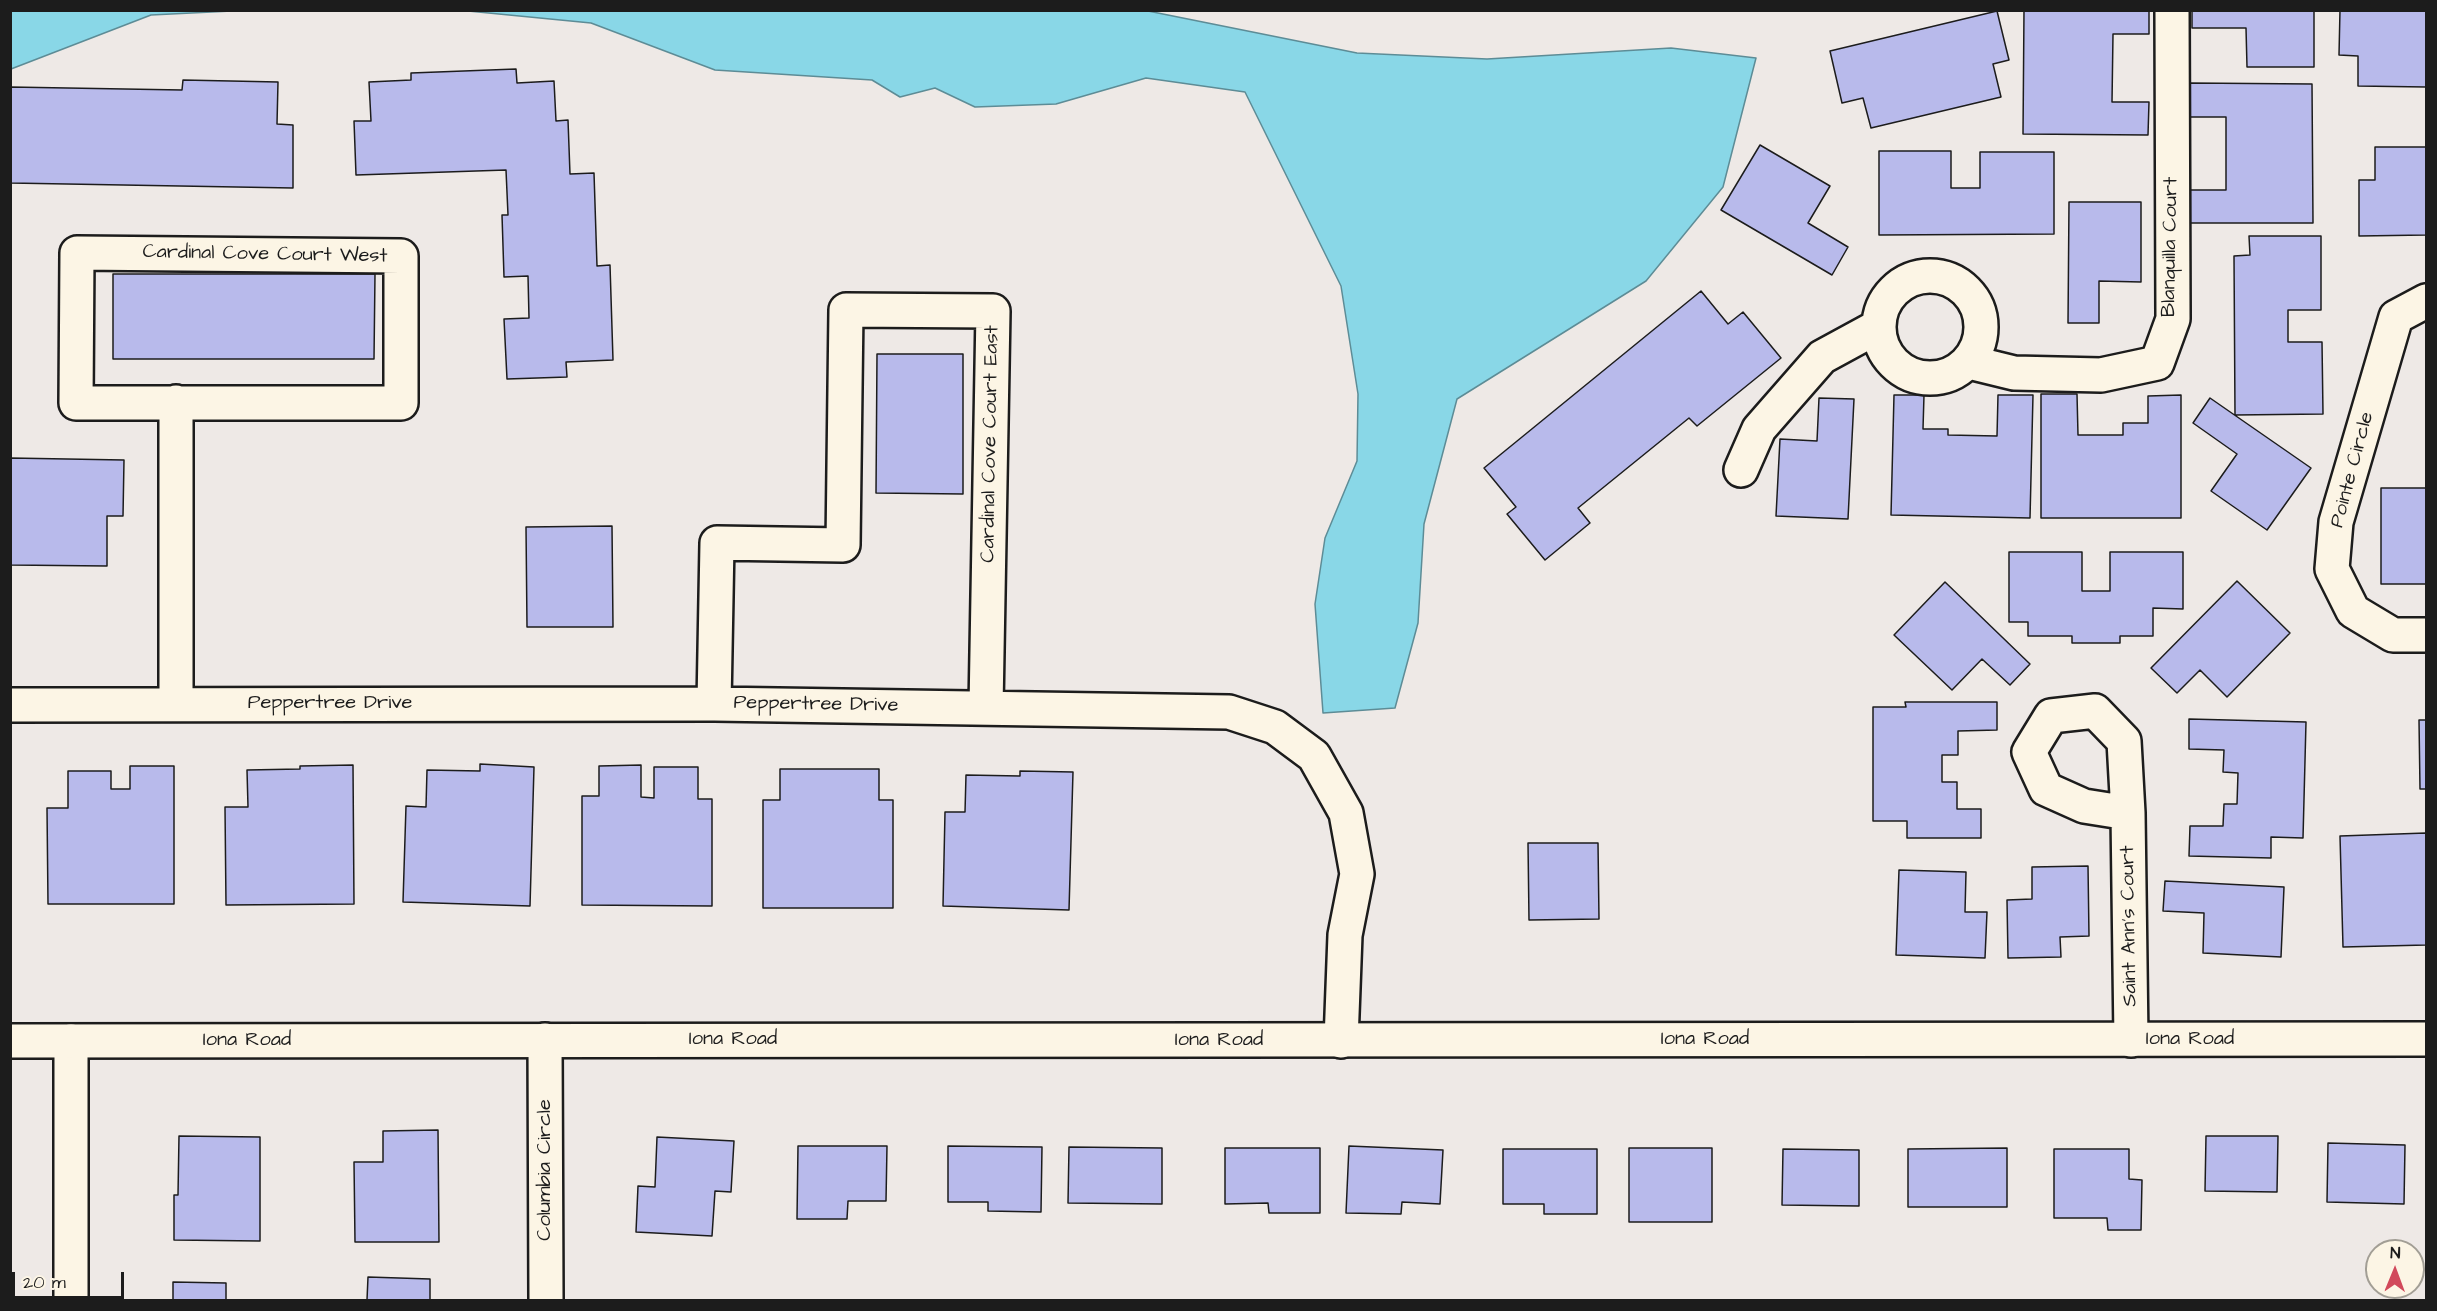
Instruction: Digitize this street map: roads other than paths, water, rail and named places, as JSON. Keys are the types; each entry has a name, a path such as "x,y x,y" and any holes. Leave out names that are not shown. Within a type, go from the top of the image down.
{"street":[{"name":"Blanquilla Court","path":"1969,362 2014,373 2101,375 2157,363 2173,319 2172,10"},
{"name":"Cardinal Cove Court West","path":"77,253 401,256 401,403 176,402 76,403 77,253"},
{"path":"1934,275 1950,279 1964,288 1975,300 1981,316 1982,332 1969,362 1954,372 1937,377 1920,377 1903,371 1890,359 1882,344 1879,326 1882,309 1890,294 1902,283 1918,276 1934,275"},
{"name":"Pointe Circle","path":"2427,301 2396,317 2336,522 2332,569 2353,611 2393,635 2427,635"},
{"name":"Cardinal Cove Court East","path":"714,704 717,543 843,545 846,310 993,311 986,708"},
{"path":"1742,470 1758,429 1822,357 1879,326"},
{"path":"176,402 176,704"},
{"name":"Peppertree Drive","path":"10,705 714,704 1229,712 1275,727 1314,756 1346,813 1357,874 1346,935 1341,1041"},
{"name":"Saint Ann's Court","path":"2128,813 2131,1040"},
{"name":"Iona Road","path":"10,1041 2427,1039"},
{"name":"Columbia Circle","path":"545,1040 546,1300"},
{"path":"71,1041 72,1300"}],"water":[{"path":"11,10 232,11 151,15 11,69"},
{"path":"468,11 1148,11 1357,53 1487,59 1671,48 1756,58 1723,187 1646,281 1457,399 1424,524 1418,623 1395,708 1323,713 1315,604 1325,538 1357,461 1358,394 1341,286 1245,92 1146,78 1056,104 975,107 935,88 900,97 872,80 715,70 591,23"}]}
